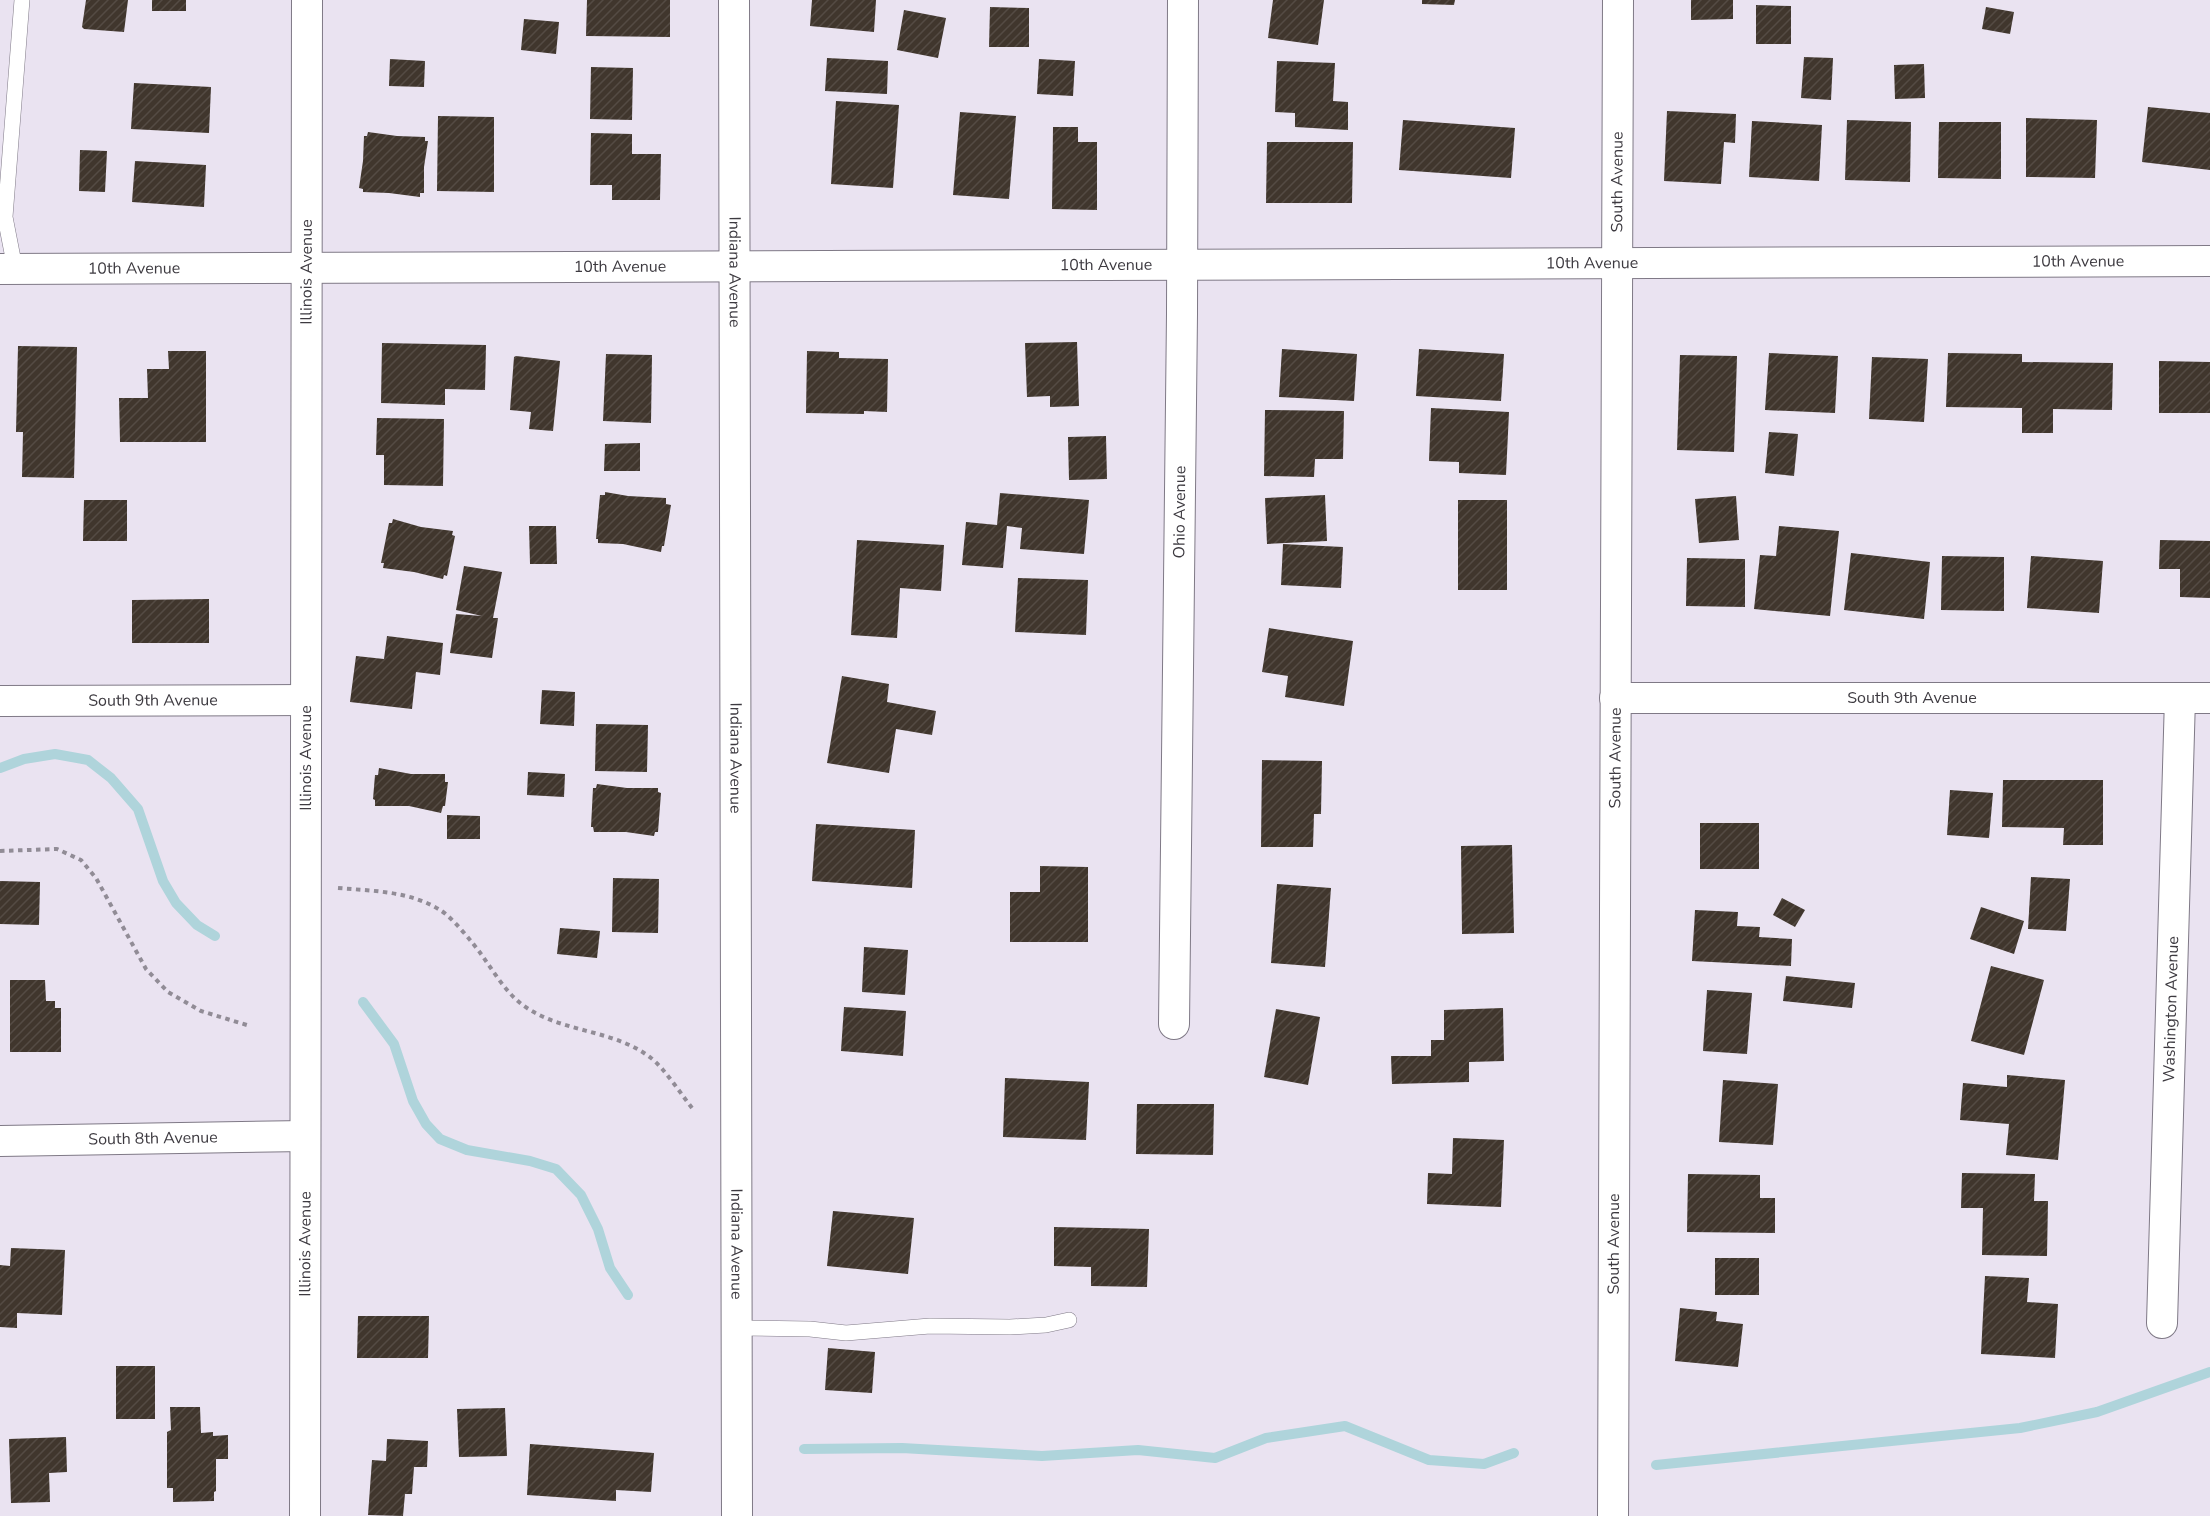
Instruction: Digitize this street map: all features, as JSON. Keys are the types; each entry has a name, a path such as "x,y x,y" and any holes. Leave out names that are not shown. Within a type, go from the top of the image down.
{"street":[{"name":"Illinois Avenue","path":"305,1516 307,0"},
{"name":"Indiana Avenue","path":"734,0 737,1516"},
{"name":"Ohio Avenue","path":"1174,1024 1183,0"},
{"name":"South Avenue","path":"1613,1516 1618,0"},
{"name":"10th Avenue","path":"6,269 2210,261"},
{"name":"South 9th Avenue","path":"1615,698 2210,698"},
{"name":"Washington Avenue","path":"2162,1323 2180,698"},
{"name":"South 9th Avenue","path":"0,701 306,700"},
{"name":"South 8th Avenue","path":"0,1141 305,1136"}],"lane":[{"path":"6,269 13,258 5,217 22,0"},
{"path":"738,1328 810,1329 846,1333 930,1326 1047,1325 1069,1320"}],"path":[{"path":"0,851 57,849 81,860 96,878 146,969 168,992 201,1011 250,1026"},
{"path":"338,888 391,892 442,910 478,951 509,993 524,1006 540,1015 623,1042 652,1058 692,1108"}],"building":[{"path":"86,0 128,0 124,32 84,29 82,27"},
{"path":"152,0 186,0 186,11 152,11"},
{"path":"587,0 670,0 670,37 586,36"},
{"path":"812,0 876,0 874,32 810,26"},
{"path":"1273,0 1324,0 1318,45 1268,38"},
{"path":"1422,0 1455,0 1454,5 1422,4"},
{"path":"1691,0 1733,0 1733,19 1691,20"},
{"path":"1756,5 1791,6 1791,44 1756,44"},
{"path":"990,7 1029,8 1029,47 989,47"},
{"path":"1986,7 2014,12 2010,34 1982,29"},
{"path":"904,10 946,18 938,58 897,50"},
{"path":"524,19 559,22 556,54 521,50"},
{"path":"1804,57 1833,58 1831,100 1801,98"},
{"path":"827,58 888,61 887,94 825,91"},
{"path":"390,59 425,61 424,87 389,86"},
{"path":"1039,59 1075,61 1073,96 1037,94"},
{"path":"1277,61 1335,63 1333,101 1348,102 1348,130 1295,127 1295,113 1275,112"},
{"path":"1924,64 1925,98 1895,99 1894,65"},
{"path":"591,67 633,68 632,120 590,119"},
{"path":"134,83 211,87 209,133 131,129"},
{"path":"836,101 899,105 893,188 831,184"},
{"path":"2148,107 2210,113 2210,170 2142,162"},
{"path":"1667,111 1736,114 1735,143 1724,142 1721,184 1664,181"},
{"path":"960,112 1016,116 1009,199 953,195"},
{"path":"438,116 494,117 494,192 437,191"},
{"path":"2026,118 2097,120 2095,178 2026,177"},
{"path":"1403,120 1515,128 1511,178 1399,170"},
{"path":"1847,120 1911,122 1910,182 1845,180"},
{"path":"1752,121 1822,125 1819,181 1749,177"},
{"path":"1939,122 2001,122 2001,179 1938,178"},
{"path":"1053,127 1078,127 1078,142 1097,142 1097,210 1052,209"},
{"path":"368,132 425,137 425,141 428,141 424,167 424,193 420,193 420,197 363,192 363,189 359,188 364,136 367,136"},
{"path":"591,133 632,134 632,154 661,154 660,200 612,200 612,185 590,185"},
{"path":"1267,142 1353,142 1352,203 1266,203"},
{"path":"80,150 107,151 105,192 79,191"},
{"path":"135,161 206,165 204,207 132,202"},
{"path":"1077,342 1079,406 1050,407 1050,396 1027,397 1025,343"},
{"path":"382,343 486,345 485,390 445,389 445,405 381,403"},
{"path":"18,346 77,347 74,478 22,477 23,432 16,432"},
{"path":"1282,349 1357,354 1354,401 1279,397"},
{"path":"1419,349 1504,354 1501,401 1416,396"},
{"path":"168,351 206,351 206,442 120,442 119,398 148,398 147,369 169,369"},
{"path":"807,351 839,352 839,358 888,359 887,412 806,413"},
{"path":"1769,353 1838,356 1835,413 1765,410"},
{"path":"1948,353 2022,354 2022,362 2113,363 2112,410 2053,409 2053,433 2022,433 2022,408 1946,407"},
{"path":"606,354 652,355 651,423 603,421"},
{"path":"1680,355 1737,356 1734,452 1677,450"},
{"path":"514,357 560,361 553,431 529,429 531,412 510,410"},
{"path":"1872,357 1928,359 1924,422 1869,419"},
{"path":"2159,361 2210,362 2210,413 2159,413"},
{"path":"1431,408 1509,412 1506,475 1459,473 1459,462 1429,461"},
{"path":"1265,410 1344,411 1343,459 1315,459 1314,477 1264,476"},
{"path":"377,418 444,419 443,486 384,485 384,455 376,455"},
{"path":"1769,432 1798,434 1794,476 1765,473"},
{"path":"1106,436 1107,479 1069,480 1068,437"},
{"path":"640,443 640,471 604,471 605,444"},
{"path":"605,492 666,498 666,504 671,505 661,552 623,544 598,543 596,539 600,495 605,495"},
{"path":"1000,493 1089,500 1084,554 1020,549 1022,528 1007,526 1003,568 962,565 966,522 997,525"},
{"path":"1325,495 1327,541 1267,544 1265,498"},
{"path":"1736,496 1739,540 1699,543 1695,499"},
{"path":"84,500 127,500 127,541 83,541"},
{"path":"1458,500 1507,500 1507,590 1458,590"},
{"path":"393,519 421,527 453,531 452,535 455,536 447,576 444,575 443,579 383,568 384,563 381,563 389,523 392,523"},
{"path":"529,526 556,526 557,564 530,564"},
{"path":"1779,526 1839,531 1830,616 1754,609 1760,555 1776,556"},
{"path":"857,540 944,545 941,591 900,588 897,638 851,635"},
{"path":"2160,540 2210,541 2210,598 2180,597 2180,569 2159,569"},
{"path":"1283,544 1343,547 1341,588 1281,585"},
{"path":"1851,553 1930,562 1924,619 1844,610"},
{"path":"1942,556 2004,557 2004,611 1941,610"},
{"path":"2031,556 2103,561 2099,613 2027,608"},
{"path":"1687,558 1745,559 1745,607 1686,606"},
{"path":"464,566 502,572 493,618 498,618 492,658 450,653 456,614 482,616 456,610"},
{"path":"1018,578 1088,580 1086,635 1015,632"},
{"path":"209,599 209,643 132,643 132,600"},
{"path":"1269,628 1353,641 1344,706 1285,697 1288,676 1262,672"},
{"path":"387,636 443,643 440,675 416,672 412,709 350,702 356,656 384,659"},
{"path":"842,676 889,684 887,702 936,711 932,735 896,729 889,773 827,763"},
{"path":"542,690 575,692 574,726 540,724"},
{"path":"596,724 648,725 647,772 595,771"},
{"path":"1262,760 1322,761 1321,814 1314,814 1313,847 1261,847"},
{"path":"379,768 411,774 445,774 445,782 448,782 445,806 441,813 409,806 375,806 373,799 375,775 378,775"},
{"path":"528,772 565,774 564,797 527,795"},
{"path":"2003,780 2103,780 2103,845 2063,845 2064,828 2002,827"},
{"path":"597,784 627,788 658,788 658,792 661,793 658,832 655,832 654,836 626,832 594,832 591,827 593,788 596,788"},
{"path":"1950,790 1993,793 1989,838 1947,835"},
{"path":"447,815 480,816 480,839 447,839"},
{"path":"1700,823 1759,823 1759,869 1700,869"},
{"path":"816,824 915,830 912,888 812,881"},
{"path":"1512,845 1514,933 1462,934 1461,846"},
{"path":"1040,866 1088,867 1088,942 1010,942 1010,892 1040,892"},
{"path":"2031,877 2070,879 2066,931 2028,929"},
{"path":"613,878 659,879 658,933 612,932"},
{"path":"0,881 40,882 39,925 0,924"},
{"path":"1277,884 1331,888 1325,967 1271,963"},
{"path":"1782,898 1805,910 1795,927 1773,915"},
{"path":"1981,907 2024,921 2014,954 1970,939"},
{"path":"1695,910 1738,912 1737,926 1760,927 1759,937 1792,939 1791,966 1692,961"},
{"path":"560,928 600,931 597,958 557,954"},
{"path":"864,947 908,950 905,995 862,992"},
{"path":"1991,966 2044,980 2024,1055 1971,1041"},
{"path":"1786,976 1855,983 1852,1008 1783,1001"},
{"path":"10,980 45,980 46,1001 55,1001 55,1008 61,1008 61,1052 10,1052"},
{"path":"1707,990 1752,993 1747,1054 1703,1051"},
{"path":"844,1007 906,1011 903,1056 841,1051"},
{"path":"1503,1008 1504,1061 1469,1062 1469,1082 1392,1084 1391,1056 1431,1056 1431,1040 1444,1040 1444,1010"},
{"path":"1276,1009 1320,1017 1308,1085 1264,1077"},
{"path":"2007,1075 2065,1080 2058,1160 2006,1155 2009,1124 1960,1120 1963,1083 2007,1087"},
{"path":"1005,1078 1089,1082 1086,1140 1003,1137"},
{"path":"1723,1080 1778,1084 1773,1145 1719,1142"},
{"path":"1137,1104 1214,1104 1213,1155 1136,1154"},
{"path":"1453,1138 1504,1140 1501,1207 1427,1204 1428,1173 1452,1174"},
{"path":"1962,1173 2035,1174 2034,1201 2048,1201 2047,1256 1982,1255 1983,1208 1961,1208"},
{"path":"1688,1174 1760,1175 1760,1198 1775,1198 1775,1233 1687,1232"},
{"path":"833,1211 914,1218 908,1274 827,1266"},
{"path":"1054,1227 1149,1229 1147,1287 1091,1286 1091,1267 1054,1266"},
{"path":"11,1248 65,1250 62,1315 17,1313 17,1328 0,1327 0,1265 10,1266"},
{"path":"1715,1258 1759,1258 1759,1295 1715,1295"},
{"path":"1985,1276 2029,1278 2027,1302 2058,1304 2055,1358 1981,1354"},
{"path":"1680,1308 1717,1312 1716,1321 1743,1324 1738,1367 1675,1361"},
{"path":"358,1316 429,1316 428,1358 357,1358"},
{"path":"828,1348 875,1352 872,1393 825,1390"},
{"path":"116,1366 155,1366 155,1419 116,1419"},
{"path":"170,1407 200,1407 201,1433 213,1432 213,1436 228,1435 228,1459 216,1459 214,1501 173,1502 173,1488 167,1488 167,1432 171,1430"},
{"path":"505,1408 507,1456 459,1457 457,1409"},
{"path":"66,1437 67,1472 49,1473 50,1502 11,1503 9,1439"},
{"path":"387,1439 428,1441 427,1467 414,1467 412,1494 405,1494 403,1516 368,1515 372,1460 386,1461"},
{"path":"530,1444 654,1453 651,1492 616,1490 616,1501 527,1495"}],"waterway":[{"path":"0,768 24,759 55,754 88,760 111,778 138,809 163,881 176,903 197,925 215,936"},
{"path":"363,1002 394,1044 413,1101 426,1124 440,1139 467,1150 530,1161 556,1169 581,1195 598,1229 610,1268 628,1295"},
{"path":"1656,1465 2020,1428 2097,1412 2210,1372"},
{"path":"804,1449 902,1448 1042,1456 1138,1450 1215,1458 1266,1438 1345,1426 1429,1460 1484,1464 1514,1453"}]}
